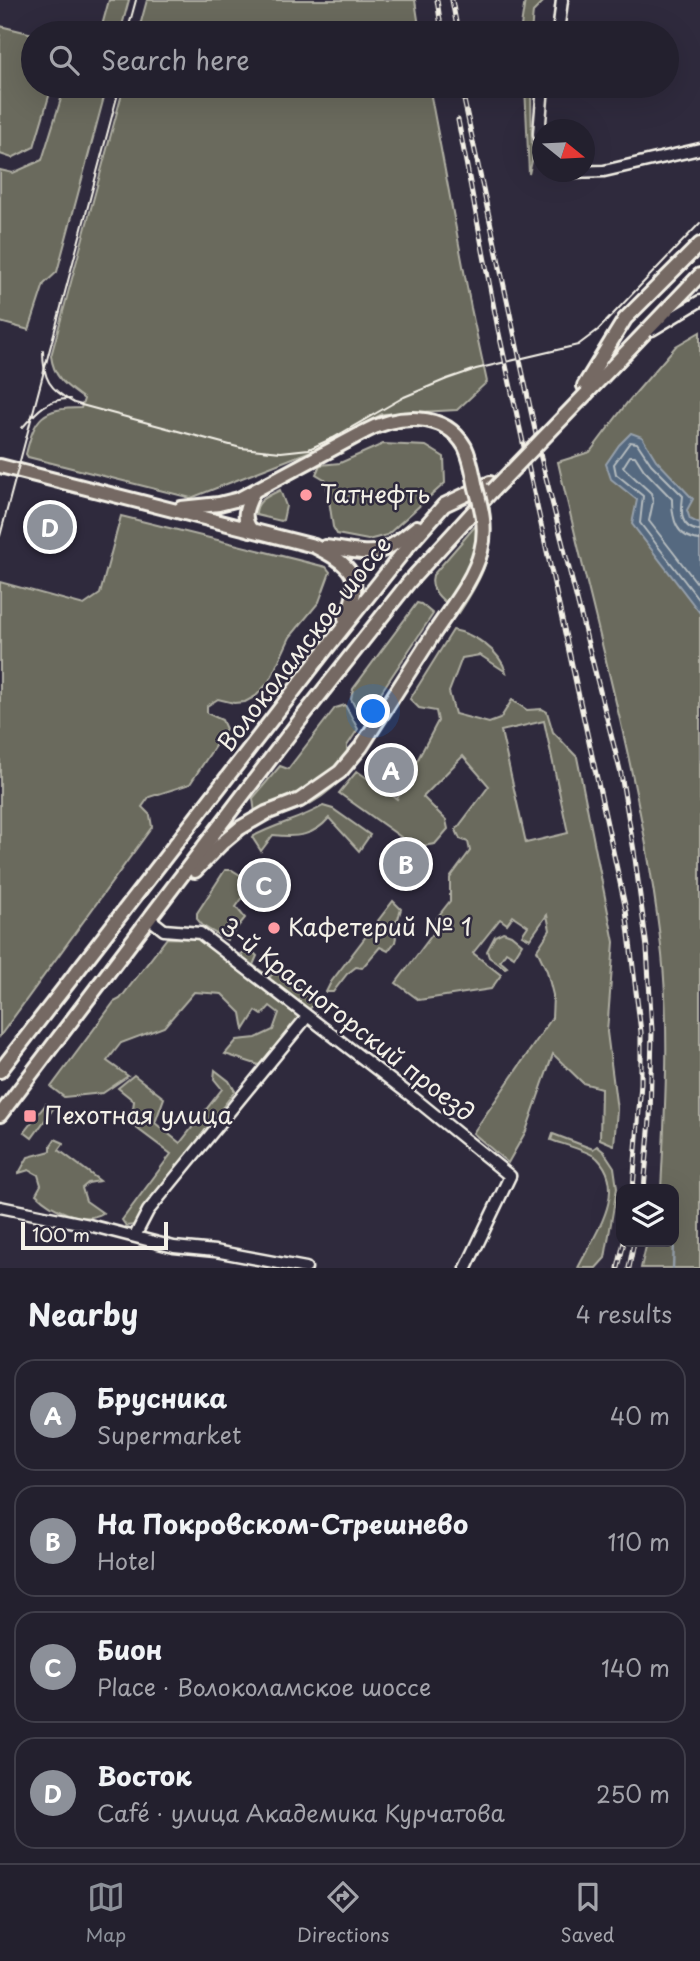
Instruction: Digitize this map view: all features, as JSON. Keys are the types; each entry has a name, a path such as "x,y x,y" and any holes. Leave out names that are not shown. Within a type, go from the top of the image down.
{"main road":[{"name":"Волоколамское шоссе","path":"585,389 625,320 700,244"},
{"name":"Волоколамское шоссе","path":"2,1113 300,720 409,582 491,487 700,275"},
{"path":"152,917 221,844 240,828 265,813 300,800 340,772 361,747 465,585 477,563 484,537 482,510 469,455 463,444 442,426 417,419 387,422 364,432 253,493 219,504 171,509"},
{"path":"0,466 314,546 362,552 382,552 394,546 444,505"},
{"name":"Волоколамское шоссе","path":"0,1071 327,648 444,505 491,487"},
{"path":"251,530 245,516 253,493"},
{"path":"314,546 344,563 352,574 355,587 347,613 327,648"}],"street":[{"path":"559,21 562,0"},
{"path":"540,119 542,98"},
{"path":"595,171 700,149"},
{"path":"629,347 700,301"},
{"name":"3-й Красногорский проезд","path":"152,917 164,930 200,933 414,1098 510,1176 466,1268"},
{"path":"135,1236 148,1211 307,1017"},
{"path":"0,1207 89,1225 174,1247 215,1251 306,1268"}],"green space":[{"path":"109,0 129,0 123,21 103,21"},
{"path":"147,0 415,0 418,21 141,21"},
{"path":"525,0 545,0 533,12 532,21 522,21"},
{"path":"0,26 21,31 21,98 48,98 34,147 12,158 0,154"},
{"path":"61,98 104,98 57,272 44,284 29,330 0,322 0,170 13,173 42,160"},
{"path":"121,98 431,98 487,382 457,410 382,414 321,447 191,498 28,457 26,454 33,431 42,417 57,410 81,408 84,399 58,376 51,356"},
{"path":"526,98 531,98 532,161 529,174"},
{"path":"700,332 700,1268 641,1268 646,1247 679,1247 679,1184 661,1184 666,1043 662,955 654,893 631,769 558,462 590,452 627,403 676,346"},
{"path":"383,444 426,446 444,457 445,483 387,535 368,540 337,534 333,527 326,480 316,474 320,465 340,463"},
{"path":"280,490 286,506 283,520 256,515 260,502"},
{"path":"490,509 489,552 481,576 459,613 436,592 433,575"},
{"path":"121,516 326,567 330,572 319,602 290,637 269,682 256,696 245,702 234,703 218,699 207,706 207,713 222,720 226,729 190,784 149,797 142,807 150,815 152,827 0,1036 0,582 84,605 100,594"},
{"path":"417,603 433,614 362,721 351,699 353,689"},
{"path":"453,630 461,632 486,645 498,657 506,672 480,655 462,658 449,692 455,714 489,723 500,719 512,700 527,710 542,709 547,712 553,732 577,757 614,942 607,1032 617,1110 614,1145 600,1139 601,1088 583,1083 553,1054 526,1131 508,1163 473,1133 552,1018 553,995 547,971 537,950 550,930 547,915 530,939 522,935 528,926 513,916 507,924 500,919 473,953 501,975 491,989 419,1000 396,983 441,923 436,919 450,901 450,878 470,851 468,842 460,839 456,830 489,786 463,756 423,797 446,820 448,829 435,844 415,847 339,793 357,771 397,799 438,721 436,711 419,708 410,699","holes":["544,721 568,833 526,843 501,731"]},
{"path":"345,705 358,729 347,746 347,758 354,766 334,787 310,804 284,814 255,814 253,798 280,766 288,769 335,708"},
{"path":"323,806 333,809 370,835 359,851 329,818 311,832 289,836 273,835 261,851 252,837 305,815"},
{"path":"225,870 232,870 253,883 236,907 245,918 227,940 203,926 197,919 197,913"},
{"path":"393,901 401,909 398,919 389,930 396,937 395,942 388,951 380,947 362,968 356,967 333,992 326,992 331,982"},
{"path":"503,932 522,944 514,957 506,952 500,961 507,967 505,968 489,957 487,951 495,936"},
{"path":"167,938 202,939 231,962 249,948 257,956 253,965 270,977 275,971 307,991 314,1004 259,1065 225,1054 237,1040 256,1038 273,1030 279,1013 270,1006 262,1015 256,1011 244,1030 241,1013 222,994 194,992 164,1027 121,1043 107,1061 128,1076 103,1093 64,1097 51,1087 114,1002 120,999"},
{"path":"215,1070 229,1081 235,1091 135,1225 126,1226 122,1220 171,1154 131,1124 134,1101 118,1088 134,1075 164,1098 155,1123 180,1143 222,1089 214,1079"},
{"path":"46,1104 53,1109 32,1138 24,1132"},
{"path":"553,1134 593,1149 597,1146 614,1167 616,1194 605,1258 596,1268 578,1268 606,1213 610,1184 606,1171 593,1155 551,1140"},
{"path":"55,1139 64,1143 59,1150 100,1181 88,1183 82,1188 86,1201 103,1213 86,1217 59,1210 36,1194 41,1185 38,1175 29,1170 19,1173 28,1157 51,1151"}],"water":[{"path":"631,433 642,437 656,460 693,499 687,510 690,519 700,524 700,613 632,524 637,500 611,479 606,464"}],"waterway":[{"path":"673,1268 674,1247"}],"tram line":[{"path":"130,21 136,0"},
{"path":"0,536 117,98"},
{"path":"43,351 44,369 49,382 74,403 241,448 281,452 309,449 404,397 447,379 476,369 578,345 598,330 700,223"},
{"path":"22,428 48,404 70,399"}],"railway":[{"path":"437,0 440,21"},
{"path":"452,0 456,21"},
{"path":"464,98 541,458 621,774 634,851 647,948 652,1031 650,1120 644,1184"},
{"path":"458,120 498,329 626,910 641,1032 641,1083 633,1184"},
{"path":"618,1268 623,1247"},
{"path":"629,1268 633,1247"}],"place":[{"name":"Татнефть","path":"306,495"},
{"name":"Восток","path":"50,527"},
{"name":"Брусника","path":"391,770"},
{"name":"На Покровском-Стрешнево","path":"406,864"},
{"name":"Бион","path":"264,885"},
{"name":"Кафетерий № 1","path":"274,928"},
{"name":"Пехотная улица","path":"30,1116"}]}
